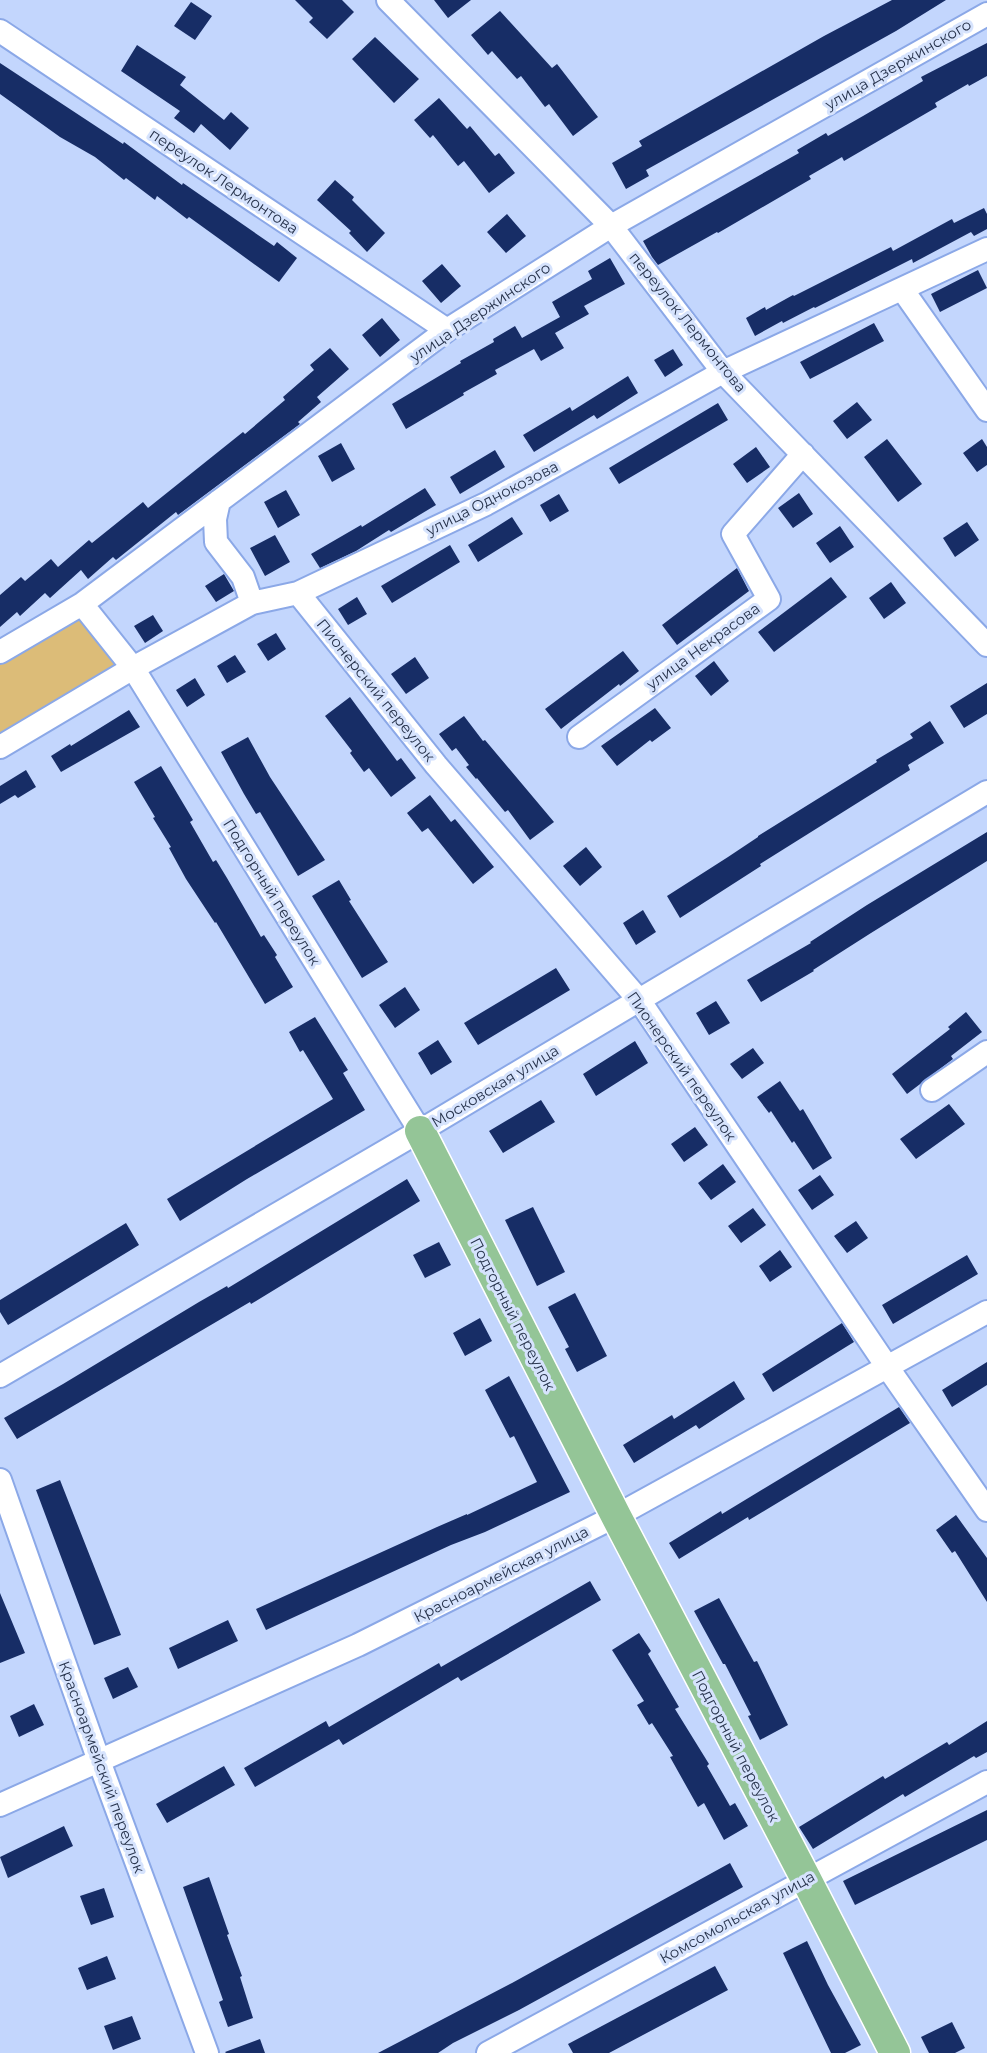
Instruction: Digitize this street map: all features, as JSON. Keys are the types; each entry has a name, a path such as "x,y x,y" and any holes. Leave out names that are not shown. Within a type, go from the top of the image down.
{"main road":[{"name":"Подгорный переулок","path":"420,1131 616,1516 895,2053"}],"street":[{"name":"переулок Лермонтова","path":"388,0 611,226 723,372 987,645"},
{"name":"улица Дзержинского","path":"0,652 82,604 447,330 611,226 987,14"},
{"name":"переулок Лермонтова","path":"0,32 447,330"},
{"name":"улица Однокозова","path":"0,747 133,668 252,603 298,593 486,504 723,372 987,249"},
{"path":"902,289 987,410"},
{"name":"улица Некрасова","path":"579,737 769,599 733,534 804,454"},
{"path":"219,501 215,519 216,542 243,577 252,603"},
{"name":"Пионерский переулок","path":"298,593 436,765 639,1000 987,1510"},
{"name":"Подгорный переулок","path":"82,604 133,668 420,1131"},
{"name":"Московская улица","path":"0,1376 420,1131 987,792"},
{"path":"932,1090 987,1052"},
{"name":"Красноармейская улица","path":"0,1805 358,1645 616,1516 987,1312"},
{"name":"Красноармейский переулок","path":"0,1480 99,1761 207,2053"},
{"name":"Комсомольская улица","path":"488,2053 987,1782"}],"shaded area":[{"path":"82,615 123,666 0,738 0,664"}],"building":[{"path":"295,0 342,0 354,12 327,39 309,22 313,18"},
{"path":"434,0 471,0 448,18"},
{"path":"892,0 946,0 896,31 646,170 649,176 626,189 612,163 642,146 639,141"},
{"path":"191,2 212,16 195,40 174,26"},
{"path":"500,11 552,68 557,64 598,117 573,136 549,104 545,107 521,76 517,79 492,51 488,55 471,35"},
{"path":"375,37 419,79 394,103 352,59"},
{"path":"987,43 987,76 935,103 937,107 844,161 842,157 809,176 811,179 718,233 658,265 652,257 643,241 799,153 797,150 826,133 828,136 923,81 921,77"},
{"path":"137,45 186,77 180,85 224,120 231,112 249,128 230,150 201,124 194,133 174,118 180,111 121,71"},
{"path":"0,63 123,144 124,142 182,185 183,183 274,246 277,242 297,258 279,282 189,217 187,219 157,196 155,200 126,178 124,180 95,157 60,137 0,94"},
{"path":"439,98 467,129 470,126 495,156 499,153 515,173 489,193 464,161 458,166 433,135 430,138 414,120"},
{"path":"335,180 354,197 352,200 385,233 367,252 349,233 351,231 317,200"},
{"path":"984,208 987,214 987,229 974,236 971,232 913,263 912,259 755,336 746,318 765,307 766,310 891,247 893,251 952,219 954,223"},
{"path":"507,214 526,236 506,253 487,232"},
{"path":"610,258 625,284 584,306 589,314 555,333 564,348 541,361 534,349 495,370 497,374 406,429 392,404 461,363 460,361 494,342 493,339 515,326 522,338 560,317 552,302 592,279 588,271"},
{"path":"442,264 461,286 441,303 422,281"},
{"path":"978,270 987,288 940,312 931,294"},
{"path":"382,318 400,340 380,357 362,335"},
{"path":"874,323 884,341 810,379 800,362"},
{"path":"330,348 349,369 317,397 321,402 298,422 300,424 178,515 176,512 116,560 113,557 88,579 81,570 50,598 45,593 20,616 17,612 0,627 0,595 21,577 25,581 51,559 58,567 89,540 92,543 143,502 148,508 243,432 245,434 285,400 283,397 314,370 310,365"},
{"path":"673,349 683,365 665,377 654,360"},
{"path":"628,376 638,393 597,419 594,415 534,452 523,435 570,407 572,411"},
{"path":"857,402 872,420 847,439 833,421"},
{"path":"718,403 728,420 619,484 609,468"},
{"path":"887,439 922,484 898,502 864,457"},
{"path":"982,439 987,447 987,465 977,472 963,453"},
{"path":"341,443 355,469 332,482 318,456"},
{"path":"756,447 770,467 747,483 733,464"},
{"path":"495,450 505,467 460,494 450,477"},
{"path":"425,488 436,505 391,532 389,530 356,551 320,568 311,554 361,525 362,527"},
{"path":"286,490 300,515 278,528 264,502"},
{"path":"799,493 813,514 793,528 778,508"},
{"path":"559,494 569,511 550,522 540,505"},
{"path":"512,517 523,534 478,562 468,545"},
{"path":"967,522 979,540 955,557 943,538"},
{"path":"840,526 854,547 830,563 816,543"},
{"path":"275,535 290,562 265,576 250,548"},
{"path":"450,545 460,562 392,603 381,586"},
{"path":"737,568 749,591 677,645 662,625"},
{"path":"224,574 234,591 216,602 205,586"},
{"path":"831,577 847,597 774,652 758,632"},
{"path":"891,582 906,603 884,619 869,598"},
{"path":"357,597 367,614 348,625 338,609"},
{"path":"153,615 163,631 145,643 134,626"},
{"path":"276,633 286,649 268,661 257,644"},
{"path":"623,651 639,671 561,729 545,709"},
{"path":"235,655 246,672 227,683 217,666"},
{"path":"415,657 429,678 406,694 391,674"},
{"path":"714,661 729,681 711,696 695,676"},
{"path":"195,678 205,695 187,707 176,690"},
{"path":"987,683 987,714 964,728 950,706"},
{"path":"350,697 397,761 401,758 416,778 391,797 369,768 364,772 350,753 352,751 325,716"},
{"path":"655,708 671,728 652,742 650,740 617,766 601,746"},
{"path":"129,710 140,727 61,772 51,756"},
{"path":"464,716 554,822 530,840 508,810 505,812 466,767 469,765 456,748 452,751 439,734"},
{"path":"930,721 944,743 908,765 910,770 760,864 761,866 680,918 667,896 877,762 876,760 913,738 910,734"},
{"path":"248,737 270,777 325,860 298,876 260,812 256,814 221,752"},
{"path":"161,766 193,820 190,822 213,862 216,860 261,937 264,935 277,955 275,957 293,987 265,1004 216,922 186,879 169,848 171,847 153,818 155,817 134,782"},
{"path":"26,770 36,787 18,798 15,795 0,804 0,786"},
{"path":"430,795 451,822 455,819 494,867 473,884 428,828 422,832 407,813"},
{"path":"987,832 987,861 761,1002 747,980 811,943 867,905"},
{"path":"586,847 602,867 580,886 563,866"},
{"path":"339,880 351,900 349,901 388,962 362,978 312,896"},
{"path":"643,910 656,932 636,945 623,923"},
{"path":"556,968 570,990 478,1045 464,1023"},
{"path":"405,987 420,1010 395,1028 379,1005"},
{"path":"716,1001 730,1023 709,1035 696,1013"},
{"path":"966,1012 982,1032 951,1056 953,1059 907,1094 892,1074 950,1029 948,1027"},
{"path":"315,1017 348,1070 343,1073 365,1110 180,1221 167,1199 333,1099 303,1050 300,1052 289,1032"},
{"path":"438,1040 452,1062 431,1075 418,1053"},
{"path":"635,1041 648,1063 596,1096 583,1074"},
{"path":"753,1048 764,1063 742,1079 730,1064"},
{"path":"780,1081 800,1111 803,1109 832,1158 813,1170 771,1111 769,1113 757,1097"},
{"path":"541,1100 555,1122 503,1153 489,1131"},
{"path":"949,1104 965,1124 916,1159 900,1139"},
{"path":"695,1127 708,1145 684,1162 671,1144"},
{"path":"723,1164 736,1182 711,1200 698,1183"},
{"path":"820,1175 834,1195 812,1210 798,1190"},
{"path":"407,1179 420,1201 251,1304 250,1302 17,1439 4,1418 199,1302 227,1286 228,1288"},
{"path":"533,1207 565,1272 537,1286 505,1220"},
{"path":"753,1208 766,1225 741,1243 728,1226"},
{"path":"856,1221 868,1238 847,1253 834,1236"},
{"path":"126,1223 139,1245 8,1325 0,1312 0,1300"},
{"path":"439,1242 451,1265 425,1278 413,1255"},
{"path":"780,1250 792,1267 770,1282 759,1266"},
{"path":"967,1255 978,1274 893,1324 882,1305"},
{"path":"575,1293 607,1356 577,1372 565,1349 569,1347 548,1307"},
{"path":"480,1318 492,1341 465,1356 453,1333"},
{"path":"842,1323 854,1342 773,1392 762,1374"},
{"path":"987,1362 987,1385 952,1407 942,1390"},
{"path":"509,1376 570,1492 266,1630 256,1609 537,1482 514,1436 510,1438 485,1390"},
{"path":"734,1381 745,1399 699,1429 696,1425 634,1463 623,1445 672,1415 674,1419"},
{"path":"899,1407 910,1423 749,1520 748,1517 679,1559 669,1543 721,1511 722,1514"},
{"path":"60,1480 121,1635 94,1645 36,1490"},
{"path":"956,1515 987,1558 987,1602 955,1551 952,1553 936,1530"},
{"path":"590,1581 601,1600 461,1681 458,1677 343,1745 339,1739 255,1787 244,1768 326,1721 329,1727 439,1663 441,1667"},
{"path":"0,1593 25,1653 0,1663"},
{"path":"719,1598 754,1662 757,1661 788,1725 760,1740 748,1716 751,1715 725,1664 694,1611"},
{"path":"228,1620 238,1641 178,1669 169,1648"},
{"path":"639,1633 651,1651 648,1654 679,1707 675,1709 709,1764 707,1766 730,1806 735,1803 748,1826 724,1840 704,1803 698,1807 670,1757 673,1756 652,1723 649,1725 637,1705 644,1701 612,1650"},
{"path":"128,1667 138,1687 113,1699 104,1678"},
{"path":"34,1704 44,1725 19,1737 10,1716"},
{"path":"987,1721 987,1752 976,1758 974,1756 905,1797 903,1794 813,1849 799,1827 883,1776 885,1779 947,1742 949,1745"},
{"path":"224,1766 235,1785 167,1823 156,1804"},
{"path":"987,1810 987,1840 855,1905 843,1881"},
{"path":"64,1826 73,1846 8,1878 0,1857"},
{"path":"730,1863 743,1887 519,2010 438,2053 378,2053 512,1983"},
{"path":"209,1877 229,1934 227,1935 242,1976 240,1977 253,2018 228,2027 219,2002 223,2000 183,1887"},
{"path":"104,1888 114,1917 91,1925 80,1896"},
{"path":"807,1941 861,2045 845,2053 831,2053 783,1953"},
{"path":"107,1956 116,1979 87,1990 78,1968"},
{"path":"715,1966 728,1990 609,2053 573,2053 568,2044"},
{"path":"132,2016 141,2039 113,2050 104,2026"},
{"path":"952,2022 965,2048 955,2053 929,2053 921,2037"},
{"path":"260,2039 265,2053 225,2052"}]}
